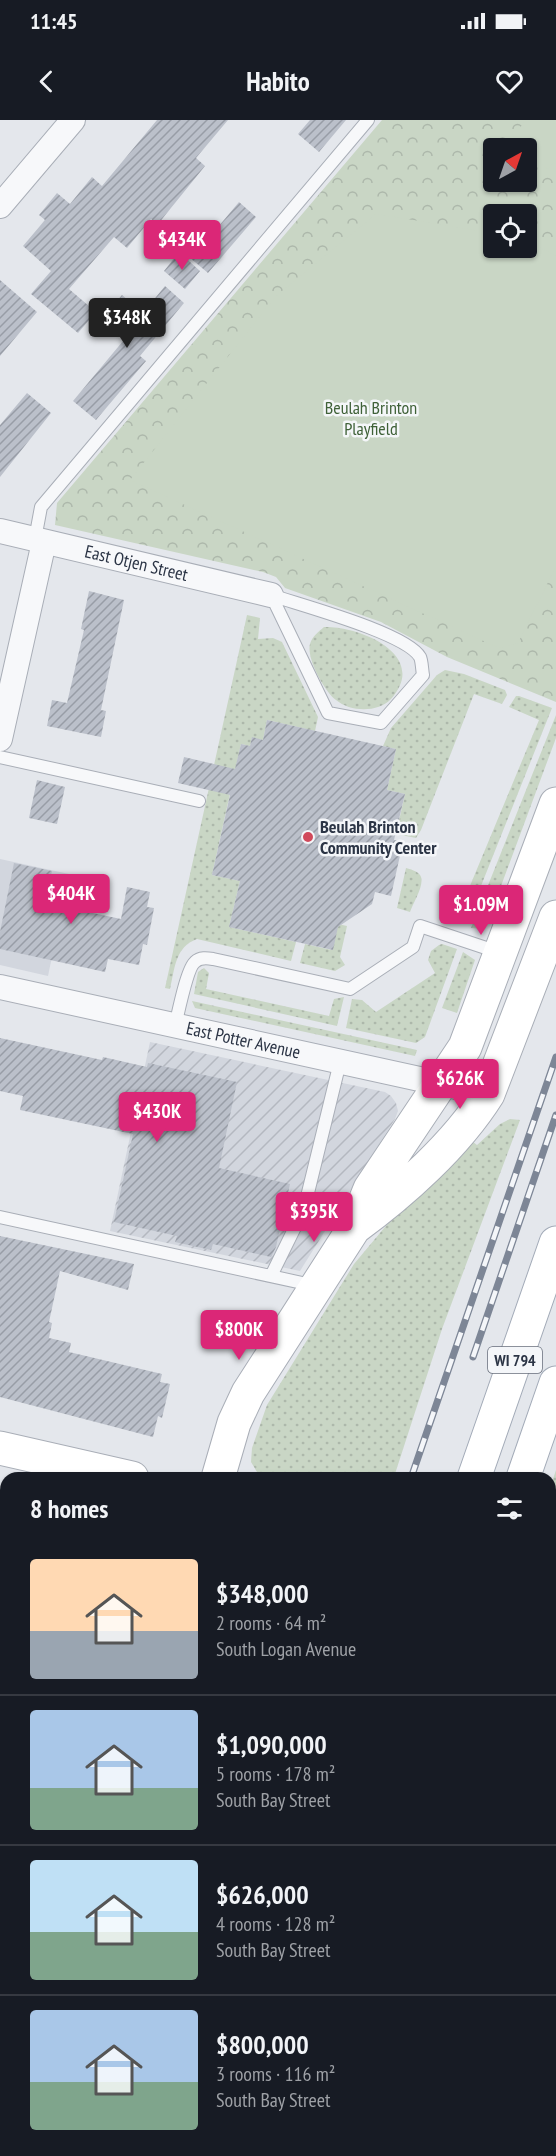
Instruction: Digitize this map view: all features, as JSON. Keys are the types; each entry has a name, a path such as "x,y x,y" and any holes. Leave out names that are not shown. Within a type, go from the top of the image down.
{"main road":[{"path":"220,1472 234,1423 248,1394 354,1228 370,1189 465,1047 502,954 556,804"},
{"path":"354,1228 389,1203 455,1138 476,1113 488,1094 556,917"},
{"name":"WI 794","path":"476,1472 556,1243"},
{"name":"WI 794","path":"525,1472 556,1383"},
{"path":"0,1448 106,1472"}],"street":[{"path":"0,206 73,120"},
{"name":"East Otjen Street","path":"0,531 271,595"},
{"path":"0,739 40,541"},
{"name":"East Potter Avenue","path":"0,987 488,1094"}],"lane":[{"path":"40,541 41,507 368,120"},
{"path":"271,595 382,633 407,644 420,657 423,675 381,723 328,713 271,595"},
{"path":"0,757 199,801"},
{"path":"175,1026 189,972 194,962 202,958 350,989 413,947 420,926 502,954"},
{"path":"271,1276 304,1209 340,1062"},
{"path":"0,1217 316,1286"}],"shaded area":[{"path":"0,859 69,874 48,976 0,965"},
{"path":"150,1042 385,1092 396,1103 398,1111 395,1119 300,1271 110,1231"}],"green space":[{"name":"Beulah Brinton Playfield","path":"382,120 556,120 556,702 447,657 381,622 285,588 276,577 263,572 55,525 57,503"},
{"path":"526,120 556,120 556,159 548,169 537,160 537,138 512,138"},
{"name":"Beulah Brinton Playfield","path":"376,214 483,231 483,258 537,258 537,246 556,256 556,566 518,643 499,648 130,480 276,296"},
{"path":"247,615 260,618 258,639 273,638 282,642 318,717 315,731 267,720 263,740 252,738 250,746 241,744 212,875 240,881 229,927 296,942 291,961 197,939 184,947 180,953 170,989 165,988"},
{"path":"324,627 355,632 386,646 396,657 402,669 401,683 391,699 372,709 356,709 342,704 332,696 317,674 310,650 312,639"},
{"path":"445,670 464,674 505,690 507,695 502,704 474,694 421,830 416,838 396,834 405,794 387,790 396,749 383,746 391,728 437,675"},
{"path":"516,696 552,708 469,916 443,905 450,902 462,905 539,720 509,707"},
{"path":"556,715 556,738 485,929 471,928"},
{"path":"406,868 417,872 421,879 420,888 410,912 397,908"},
{"path":"338,924 347,926 340,957 345,965 335,971 300,963 305,944 332,950"},
{"path":"442,944 457,949 425,1037 416,1043 346,1028 352,999 362,1000 376,1012 435,973 428,960 431,951"},
{"path":"463,952 475,960 457,1013 442,1008"},
{"path":"204,968 209,973 206,989 329,1016 334,999 344,997 337,1026 194,994 198,972"},
{"path":"192,1001 417,1050 415,1056 195,1008"},
{"path":"510,1119 520,1120 442,1329 396,1472 257,1472 251,1462 252,1448 267,1405 354,1264 390,1221 473,1142 477,1145 500,1124"}],"building":[{"path":"157,120 228,120 196,158 205,166 158,224 151,219 127,248 114,237 69,289 96,312 78,333 31,294 51,271 23,246 45,220 39,215 57,193 70,204 92,177 102,186"},
{"path":"310,120 346,120 319,152 298,134"},
{"path":"239,202 256,217 208,273 189,257 206,237 208,239"},
{"path":"179,252 200,271 185,289 164,271"},
{"path":"0,280 37,312 0,356"},
{"path":"165,286 184,303 140,356 146,361 96,420 73,401 128,335 105,315 122,295 143,313"},
{"path":"27,393 51,413 0,477 0,425"},
{"path":"89,591 124,600 101,710 106,711 101,737 47,726 52,700 67,703 84,630 81,629"},
{"name":"Beulah Brinton Community Center","path":"267,720 396,749 387,790 405,794 394,840 403,842 391,896 375,892 372,904 338,927 333,950 229,927 240,881 212,875 230,795 178,783 184,757 235,769 241,744 250,746 252,737 263,740"},
{"path":"37,780 65,787 57,824 29,818"},
{"path":"14,863 52,871 45,903 121,919 127,887 150,892 147,907 154,908 147,945 143,944 139,965 108,959 105,972 0,949 0,932"},
{"path":"0,1038 102,1060 103,1057 147,1067 148,1063 237,1082 219,1168 290,1184 276,1247 271,1257 213,1244 211,1250 175,1242 177,1236 114,1222 133,1134 20,1110 23,1096 0,1091"},
{"path":"0,1236 134,1264 128,1290 60,1271 49,1322 52,1323 49,1338 71,1343 69,1352 162,1374 160,1382 170,1384 162,1418 158,1416 153,1437 0,1397"}],"railway":[{"path":"413,1472 556,1057"},
{"path":"473,1357 556,1115"}],"place":[{"name":"Beulah Brinton Community Center","path":"308,837"}]}
